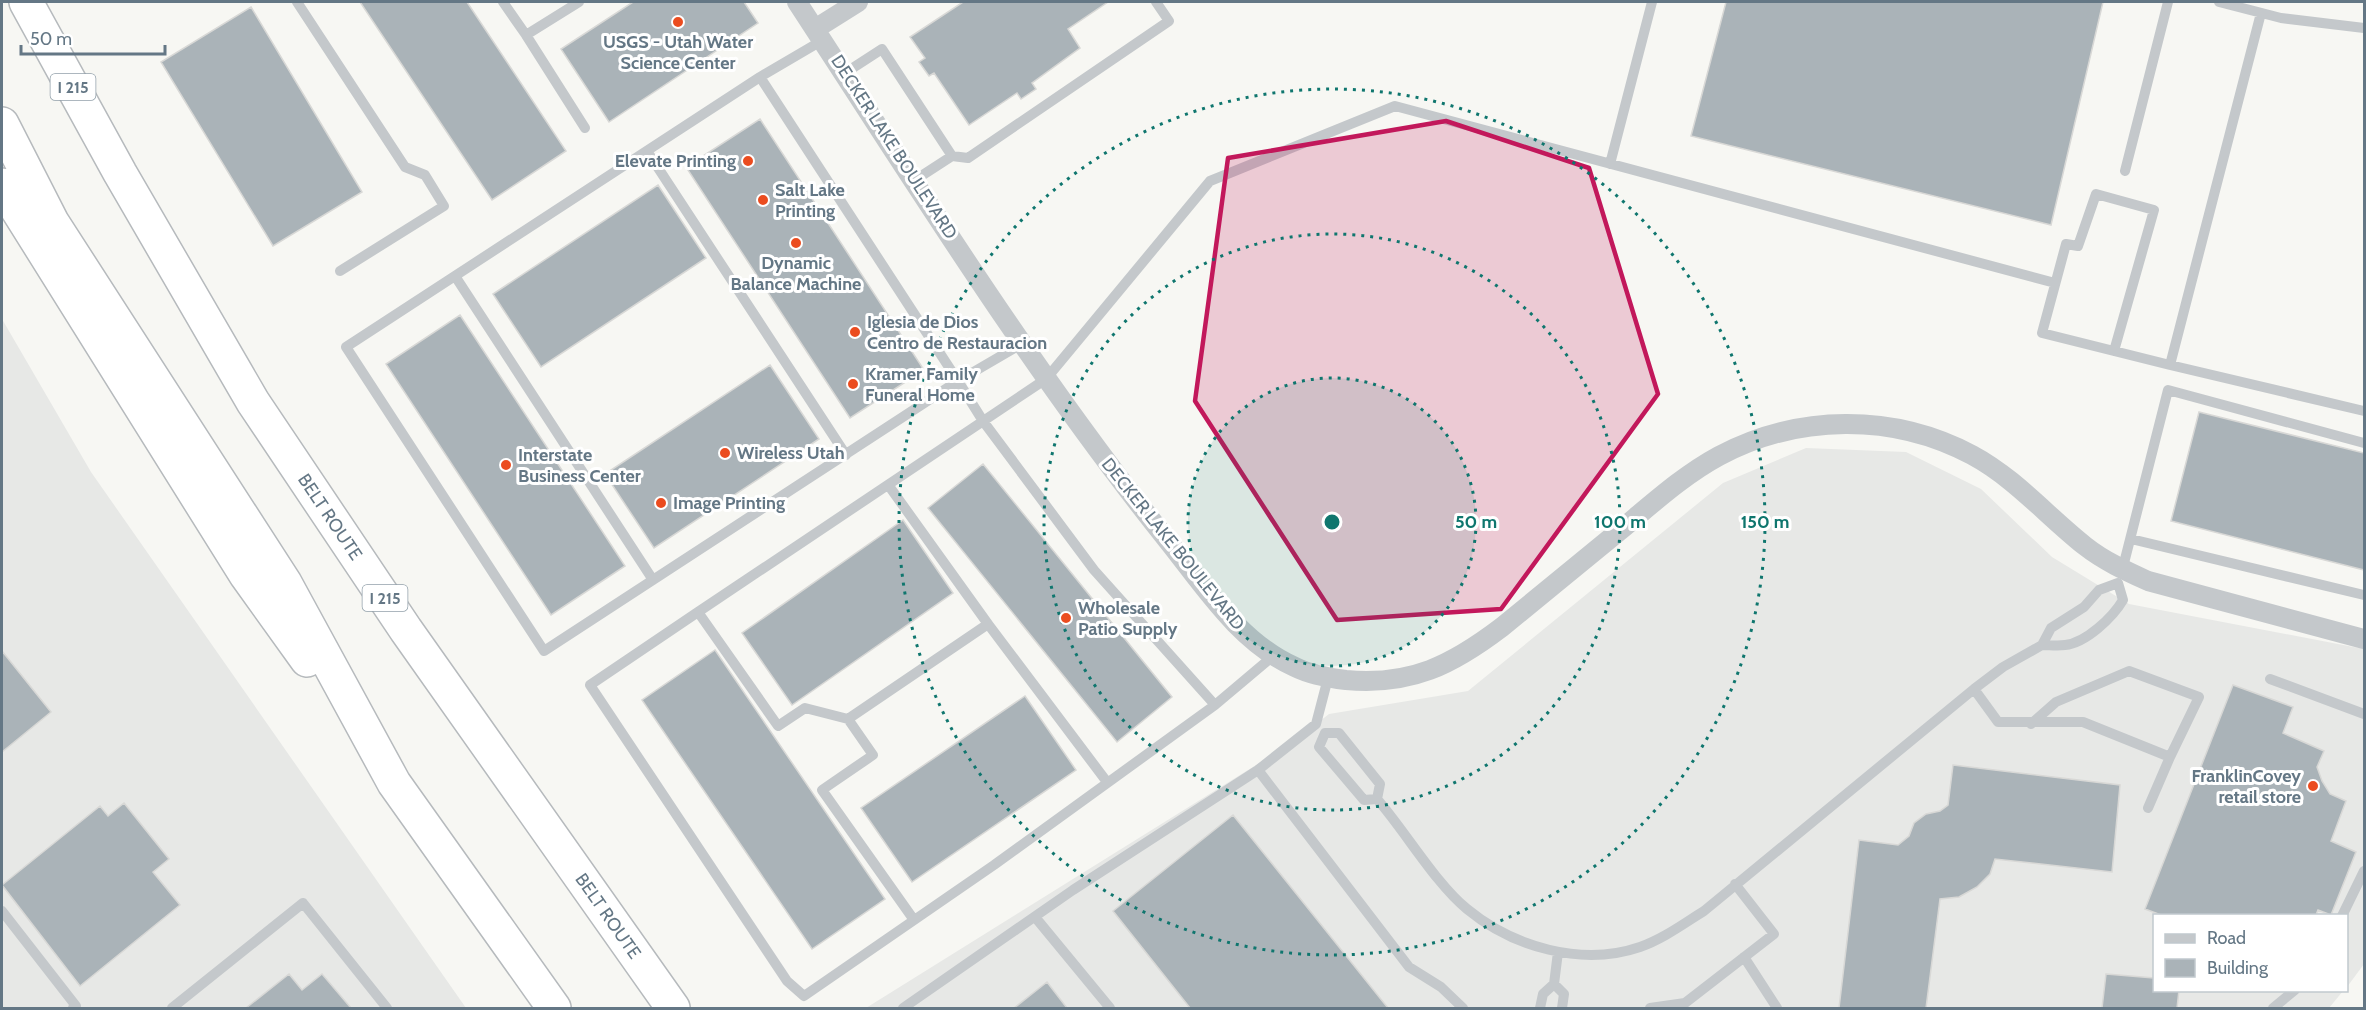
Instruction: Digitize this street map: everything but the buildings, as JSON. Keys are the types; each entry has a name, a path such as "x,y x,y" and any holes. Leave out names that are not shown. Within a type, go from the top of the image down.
{"highway":[{"name":"BELT ROUTE","path":"26,2 120,173 253,402 406,630 673,1008"},
{"path":"43,2 120,173"},
{"path":"2,124 52,222 285,583 394,783"},
{"path":"2,184 246,575 554,1008"}],"street":[{"name":"DECKER LAKE BOULEVARD","path":"797,2 1046,379 1111,470 1239,627 1273,656 1297,668 1328,678 1372,682 1414,677 1442,666 1472,649 1502,627 1697,469 1743,444 1775,433 1814,425 1840,423 1899,429 1934,438 1972,455 2002,474 2120,576 2148,581 2364,639"},
{"path":"819,34 858,2"}],"lane":[{"path":"297,2 405,167 425,175 444,206 340,271"},
{"path":"503,2 585,128"},
{"path":"526,35 579,2"},
{"path":"915,180 952,156 968,158 1169,21 1156,2"},
{"path":"1610,164 1652,2"},
{"path":"2125,171 2168,2"},
{"path":"2219,2 2261,13 2364,28"},
{"path":"2170,365 2261,13"},
{"path":"819,34 760,77 346,347 544,651 958,381 1023,343"},
{"path":"845,74 882,49 952,156"},
{"path":"760,77 983,421 1094,570 1215,705"},
{"path":"1273,656 1215,705 804,996 787,981 590,685 1046,379 1210,181 1395,106 2055,283"},
{"path":"647,151 846,454"},
{"path":"2114,351 2154,210 2096,194 2078,246 2066,244 2042,333 2114,351 2170,365 2364,411"},
{"path":"455,276 653,580"},
{"path":"1377,799 1466,909 1487,923 1531,946 1558,952 1595,955 1638,947 1672,932 1704,911 2003,667 2042,645 2067,645 2100,628 2116,612 2123,600 2120,576 2132,539 2168,390 2364,442"},
{"path":"889,486 988,624 1107,782"},
{"path":"2132,539 2364,595"},
{"path":"2042,645 2051,628 2084,607 2099,590 2120,576"},
{"path":"698,612 778,726 805,708 848,719 873,755 822,790 914,920"},
{"path":"848,719 988,624"},
{"path":"2031,724 2056,702 2129,671 2199,697 2148,808"},
{"path":"903,1008 1035,917 1258,771 1316,724 1328,678"},
{"path":"2270,679 2364,714"},
{"path":"1974,689 1998,722 2031,724 2084,722 2170,757"},
{"path":"1316,724 1325,733 1339,733 1380,784 1377,799"},
{"path":"1325,733 1319,747 1364,801 1377,799"},
{"path":"1258,771 1409,967 1441,987 1463,1008"},
{"path":"2342,914 2364,871"},
{"path":"1650,1008 1684,1003 1774,934 1736,884"},
{"path":"172,1008 303,903 387,1008"},
{"path":"2,911 76,1006 73,1008"},
{"path":"1035,917 1110,1008"},
{"path":"1540,1008 1543,994 1554,984 1558,952"},
{"path":"1743,957 1776,1008"},
{"path":"1554,984 1564,994 1562,1008"},
{"path":"2273,1008 2293,992"}],"highlighted area":[{"path":"1446,121 1589,168 1658,394 1501,609 1337,620 1195,401 1228,158"}],"shaded area":[{"path":"2,319 91,472 466,1008 2,1008"},
{"path":"1806,448 1906,452 1981,489 2052,557 2129,604 2364,649 2364,964 2348,986 2348,914 2153,914 2153,992 2342,992 2329,1008 866,1008 1293,742 1329,714 1468,691 1723,483"}],"place":[{"name":"USGS - Utah Water Science Center","path":"678,22"},
{"name":"Elevate Printing","path":"748,161"},
{"name":"Salt Lake Printing","path":"763,200"},
{"name":"Dynamic Balance Machine","path":"796,243"},
{"name":"Iglesia de Dios Centro de Restauracion","path":"855,332"},
{"name":"Kramer Family Funeral Home","path":"853,384"},
{"name":"Wireless Utah","path":"725,453"},
{"name":"Interstate Business Center","path":"506,465"},
{"name":"Image Printing","path":"661,503"},
{"name":"Wholesale Patio Supply","path":"1066,618"},
{"name":"FranklinCovey retail store","path":"2313,786"}]}
